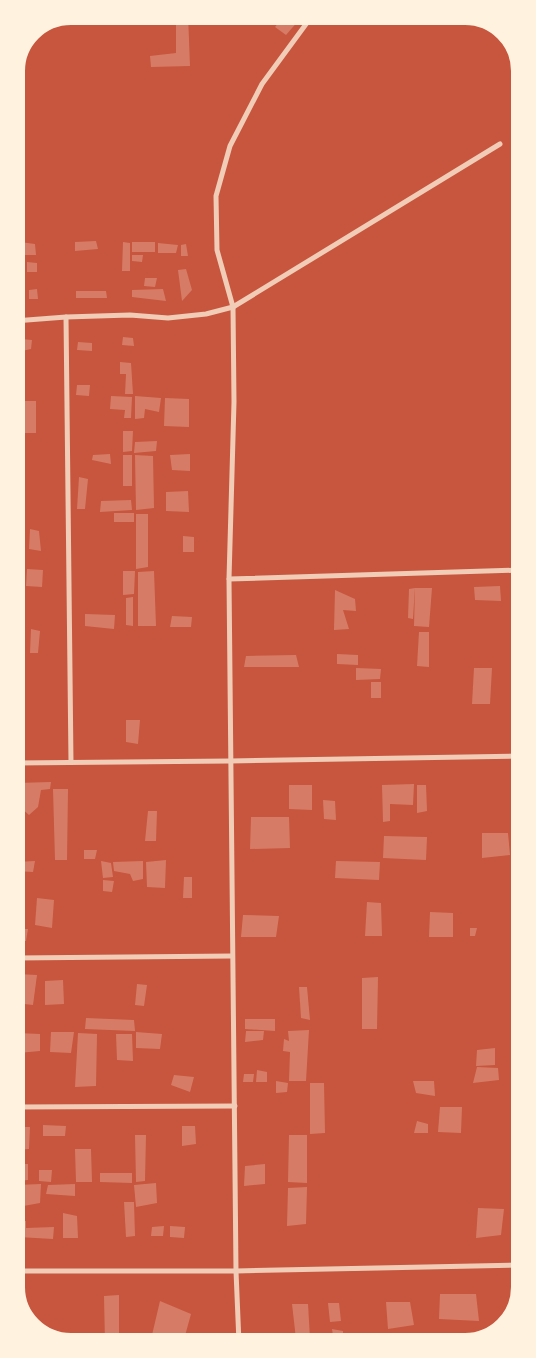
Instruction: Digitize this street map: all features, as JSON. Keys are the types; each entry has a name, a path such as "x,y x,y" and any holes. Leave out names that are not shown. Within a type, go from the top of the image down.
{"street":[{"path":"239,1335 236,1271 230,761 229,579 234,402 233,307 217,250 216,196 230,146 262,84 307,23"},
{"path":"23,320 130,315 168,318 206,314 233,307 500,144"},
{"path":"66,317 71,762"},
{"path":"229,579 514,570"},
{"path":"22,763 514,756"},
{"path":"22,958 232,956"},
{"path":"22,1107 235,1106"},
{"path":"22,1271 236,1271 514,1265"}],"building":[{"path":"176,22 188,22 190,66 151,67 150,56 176,53"},
{"path":"279,23 297,23 286,35 275,27"},
{"path":"96,241 98,249 75,251 75,242"},
{"path":"23,242 35,244 36,255 23,255"},
{"path":"123,242 130,243 130,271 122,271"},
{"path":"132,242 155,242 155,252 132,252"},
{"path":"158,243 178,245 176,253 158,253"},
{"path":"186,244 188,256 181,256 181,245"},
{"path":"132,255 143,255 142,262 132,261"},
{"path":"27,262 37,263 37,272 27,272"},
{"path":"186,269 192,290 182,301 178,270"},
{"path":"145,278 157,278 155,287 144,286"},
{"path":"37,289 38,299 29,299 29,290"},
{"path":"163,289 166,301 132,297 132,290"},
{"path":"76,291 106,291 107,298 76,298"},
{"path":"123,337 133,338 134,346 122,345"},
{"path":"23,339 32,340 31,349 23,351"},
{"path":"78,342 92,343 92,351 77,350"},
{"path":"120,362 131,363 133,394 125,394 126,374 120,374"},
{"path":"77,385 90,385 89,396 76,395"},
{"path":"111,396 132,397 131,418 124,418 125,410 110,409"},
{"path":"135,396 161,398 159,412 145,409 144,418 135,419"},
{"path":"165,398 189,399 189,427 164,426"},
{"path":"23,401 36,401 36,433 23,433"},
{"path":"123,431 133,431 132,451 123,452"},
{"path":"157,441 156,451 134,453 135,442"},
{"path":"110,454 111,464 92,460 93,455"},
{"path":"190,454 190,471 172,470 170,455"},
{"path":"123,455 132,455 132,486 123,486"},
{"path":"135,455 153,456 154,508 136,510"},
{"path":"79,477 88,479 85,509 77,509"},
{"path":"188,491 189,512 166,511 166,492"},
{"path":"131,500 132,510 100,512 101,501"},
{"path":"114,513 134,513 134,522 114,522"},
{"path":"136,514 148,514 148,567 136,569"},
{"path":"30,529 39,531 41,551 29,549"},
{"path":"183,536 194,537 194,552 183,552"},
{"path":"27,569 43,570 42,587 26,586"},
{"path":"123,571 135,571 134,594 123,595"},
{"path":"154,571 156,626 138,626 138,572"},
{"path":"500,586 501,601 475,600 474,587"},
{"path":"415,588 413,619 408,618 409,589"},
{"path":"415,588 432,588 429,627 414,626"},
{"path":"335,590 355,599 356,611 343,610 349,629 334,630"},
{"path":"133,597 133,626 126,625 126,598"},
{"path":"85,614 115,615 114,629 85,626"},
{"path":"172,616 192,617 191,627 170,627"},
{"path":"31,629 40,631 38,653 30,653"},
{"path":"419,632 429,632 429,667 417,666"},
{"path":"337,654 358,655 358,665 337,664"},
{"path":"296,655 299,667 244,667 246,656"},
{"path":"356,668 381,669 380,679 356,680"},
{"path":"474,668 492,668 490,704 472,704"},
{"path":"371,682 381,682 381,698 371,698"},
{"path":"126,720 140,720 138,744 126,742"},
{"path":"51,782 50,789 41,790 38,807 29,815 22,809 22,783"},
{"path":"414,784 413,805 390,804 390,821 383,822 382,785"},
{"path":"289,785 312,785 312,810 289,809"},
{"path":"417,785 426,785 427,811 417,813"},
{"path":"53,789 68,789 67,860 55,860"},
{"path":"323,800 335,801 336,820 324,819"},
{"path":"148,811 157,811 156,841 145,841"},
{"path":"251,817 289,817 290,848 250,849"},
{"path":"482,833 508,833 510,855 482,858"},
{"path":"384,836 427,837 426,860 383,858"},
{"path":"84,850 97,850 95,859 84,859"},
{"path":"166,860 165,888 147,887 146,862"},
{"path":"35,861 33,872 22,871 22,862"},
{"path":"101,861 111,863 113,877 103,878"},
{"path":"143,861 143,879 133,881 130,874 114,871 113,862"},
{"path":"336,861 380,862 379,880 335,878"},
{"path":"184,877 192,877 192,898 183,898"},
{"path":"103,880 114,881 112,892 103,891"},
{"path":"37,898 54,900 52,928 35,925"},
{"path":"367,902 381,903 382,936 365,936"},
{"path":"430,912 453,913 453,937 429,937"},
{"path":"243,915 279,916 276,937 241,937"},
{"path":"470,928 477,928 475,936 470,936"},
{"path":"22,929 28,929 26,941 22,941"},
{"path":"22,974 37,975 33,1005 22,1004"},
{"path":"378,977 377,1029 362,1029 362,978"},
{"path":"63,980 64,1004 45,1005 45,981"},
{"path":"137,984 147,985 144,1006 135,1005"},
{"path":"299,987 307,987 310,1020 301,1018"},
{"path":"86,1018 134,1020 135,1031 85,1029"},
{"path":"245,1019 275,1019 275,1031 245,1029"},
{"path":"309,1030 306,1081 289,1081 290,1052 283,1051 284,1039 289,1041 288,1031"},
{"path":"246,1031 264,1031 263,1040 245,1042"},
{"path":"51,1032 74,1032 71,1053 50,1052"},
{"path":"136,1032 162,1034 160,1049 136,1048"},
{"path":"22,1033 40,1034 40,1051 22,1053"},
{"path":"78,1033 97,1034 96,1086 75,1087"},
{"path":"116,1034 132,1034 133,1061 117,1060"},
{"path":"495,1048 495,1065 476,1066 477,1050"},
{"path":"477,1067 498,1068 499,1080 473,1083"},
{"path":"257,1070 267,1072 267,1082 256,1082"},
{"path":"244,1074 254,1074 253,1082 243,1082"},
{"path":"174,1075 194,1077 190,1092 171,1085"},
{"path":"276,1081 288,1083 287,1092 276,1093"},
{"path":"413,1081 434,1081 435,1096 416,1093"},
{"path":"310,1083 324,1083 325,1133 310,1134"},
{"path":"440,1107 462,1107 461,1133 438,1132"},
{"path":"417,1121 428,1124 428,1133 414,1133"},
{"path":"43,1125 66,1126 65,1136 43,1136"},
{"path":"182,1126 195,1126 196,1144 182,1146"},
{"path":"22,1127 30,1127 29,1149 22,1150"},
{"path":"135,1135 146,1135 145,1181 136,1182"},
{"path":"289,1135 307,1135 307,1183 288,1182"},
{"path":"75,1149 91,1149 92,1182 76,1182"},
{"path":"22,1164 28,1164 28,1180 22,1181"},
{"path":"265,1164 265,1184 244,1186 245,1166"},
{"path":"39,1170 52,1170 51,1182 39,1181"},
{"path":"100,1173 132,1173 132,1183 100,1182"},
{"path":"156,1183 157,1203 136,1207 134,1185"},
{"path":"41,1184 40,1203 22,1206 22,1185"},
{"path":"75,1184 75,1196 46,1194 48,1185"},
{"path":"307,1187 306,1224 287,1226 288,1188"},
{"path":"124,1202 134,1202 135,1236 126,1237"},
{"path":"478,1208 504,1209 501,1235 476,1238"},
{"path":"63,1213 77,1216 78,1238 63,1238"},
{"path":"22,1221 26,1221 26,1228 54,1227 53,1239 22,1237"},
{"path":"164,1226 163,1236 151,1236 152,1227"},
{"path":"170,1226 185,1227 184,1238 170,1237"},
{"path":"440,1294 476,1294 479,1321 439,1319"},
{"path":"119,1295 119,1335 105,1335 104,1296"},
{"path":"160,1301 191,1314 185,1335 152,1335"},
{"path":"386,1302 410,1302 414,1325 388,1329"},
{"path":"328,1303 339,1303 341,1321 330,1322"},
{"path":"292,1304 308,1304 310,1336 296,1336"},
{"path":"332,1329 343,1331 343,1336 333,1336"}]}
